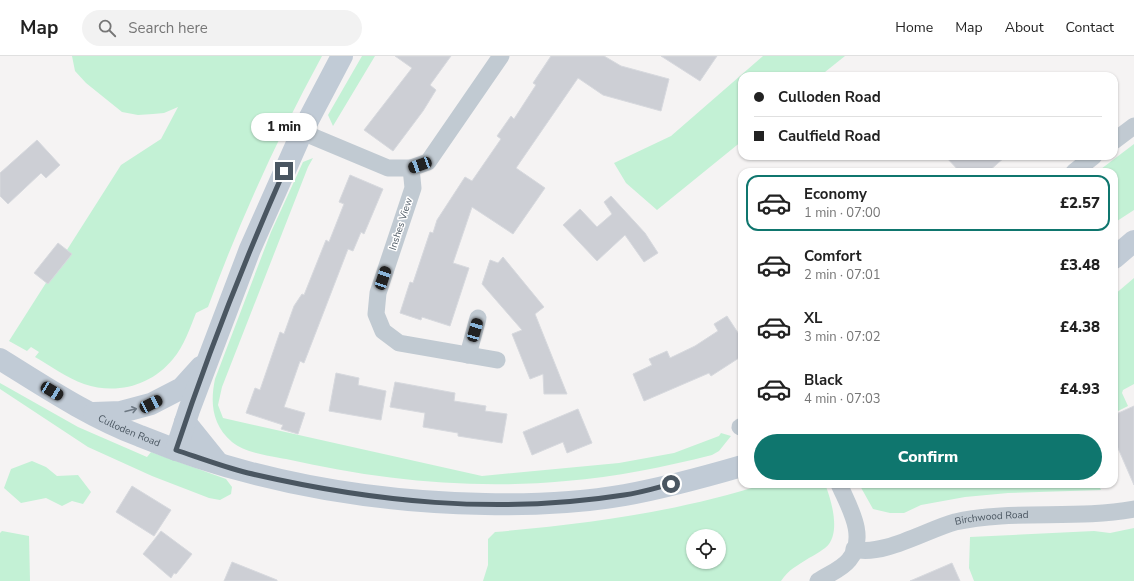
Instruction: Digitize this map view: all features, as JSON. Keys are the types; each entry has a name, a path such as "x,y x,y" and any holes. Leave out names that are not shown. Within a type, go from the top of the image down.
{"main road":[{"path":"176,450 185,422 250,249 302,132 342,56"},
{"path":"1118,255 1134,241"},
{"name":"Culloden Road","path":"0,359 66,399 138,436 176,450 247,472 343,493 444,503 543,504 625,495 738,467"},
{"path":"92,413 121,412 151,404 182,388 209,360"},
{"path":"185,422 218,463"}],"street":[{"path":"302,132 388,168 411,168 428,162 501,56"},
{"path":"1118,138 1134,126"},
{"path":"1079,168 1089,160"},
{"name":"Inshes View","path":"411,168 413,188 378,293 376,314 383,331 399,343 497,360"},
{"path":"468,355 478,318"},
{"path":"818,581 840,568 850,559 858,538 856,526 841,488"},
{"name":"Birchwood Road","path":"854,549 870,552 936,528 975,518 1097,514 1134,509"}],"green space":[{"path":"72,56 322,56 260,179 233,242 208,307 196,313 180,348 173,359 164,368 144,382 120,388 108,389 84,384 65,375 35,357 39,352 31,347 27,351 9,341 121,165 161,139 178,107 164,113 153,114 138,115 122,112 86,83 75,71"},
{"path":"362,56 375,56 333,126 328,115"},
{"path":"763,56 845,56 825,72 745,72"},
{"path":"738,78 738,144 657,210 626,183 614,163 671,136"},
{"path":"1134,144 1134,210 1118,220 1118,168 1102,168 1113,160 1118,160 1118,156"},
{"path":"313,158 308,167 222,387 218,405 223,418 482,476 619,463 674,453 719,436 721,433 731,436 719,451 712,455 622,474 531,484 461,484 391,478 355,473 265,455 237,446 220,428 214,413 213,388 215,379 271,232 303,162"},
{"path":"1134,278 1134,384 1123,390 1122,393 1128,406 1118,411 1118,292"},
{"path":"0,383 78,427 147,457 151,452 226,479 232,487 231,494 220,500 209,498 152,476 88,447 0,389"},
{"path":"32,461 46,467 57,476 78,475 91,492 83,504 72,501 62,506 46,498 21,503 4,488 11,469"},
{"path":"751,488 826,488 833,514 834,530 829,544 825,548 787,573 781,581 483,581 488,565 488,539 495,532 597,521 665,509"},
{"path":"861,488 1100,488 1101,490 1008,493 965,497 921,505 904,513 890,513 873,509"},
{"path":"1134,528 1134,581 974,581 969,568 970,537 1094,531 1110,533"},
{"path":"2,531 29,536 30,581 0,581 0,533"}],"building":[{"path":"395,56 451,56 430,85 436,90 423,111 393,151 364,130 412,68"},
{"path":"551,56 604,56 621,66 669,79 661,111 603,95 578,78 516,168 545,188 513,234 472,207 453,263 469,268 450,326 422,317 421,320 400,313 410,282 413,283 430,232 433,233 437,220 465,177 472,181 501,139 497,136 511,116 514,119 536,85 533,83"},
{"path":"661,56 717,56 700,81"},
{"path":"37,140 60,165 46,178 41,173 8,204 0,196 0,173"},
{"path":"949,160 1002,160 992,168 956,168"},
{"path":"350,175 383,189 364,234 361,232 353,251 348,249 304,363 300,361 284,407 305,413 298,434 281,429 283,425 246,413 255,388 260,390 280,332 284,334 294,306 302,294 304,295 326,240 329,242 344,204 339,202"},
{"path":"611,196 645,233 658,253 644,262 625,235 597,261 563,225 580,209 597,227 612,214 604,202"},
{"path":"58,243 72,254 48,284 34,273"},
{"path":"503,257 544,307 535,314 567,394 544,394 543,374 530,379 512,334 522,330 482,284 490,260 498,263"},
{"path":"727,316 738,333 738,359 711,376 709,373 644,401 633,374 652,365 649,359 667,351 670,358 695,346 718,331 714,324"},
{"path":"336,373 359,378 358,385 386,391 381,420 329,411"},
{"path":"395,382 455,393 454,401 486,406 485,411 507,414 502,443 458,436 458,433 423,427 425,413 390,407"},
{"path":"1134,406 1134,485 1118,448 1118,413"},
{"path":"578,409 592,443 567,453 563,442 532,455 523,432"},
{"path":"132,486 171,510 154,536 116,512"},
{"path":"161,531 192,554 171,578 143,554"},
{"path":"232,562 277,580 277,581 224,581"},
{"path":"952,563 960,581 910,581"}],"route":[{"path":"284,171 250,249 189,410 176,450 247,472 343,493 392,500 444,503 543,504 625,495 671,484"}]}
